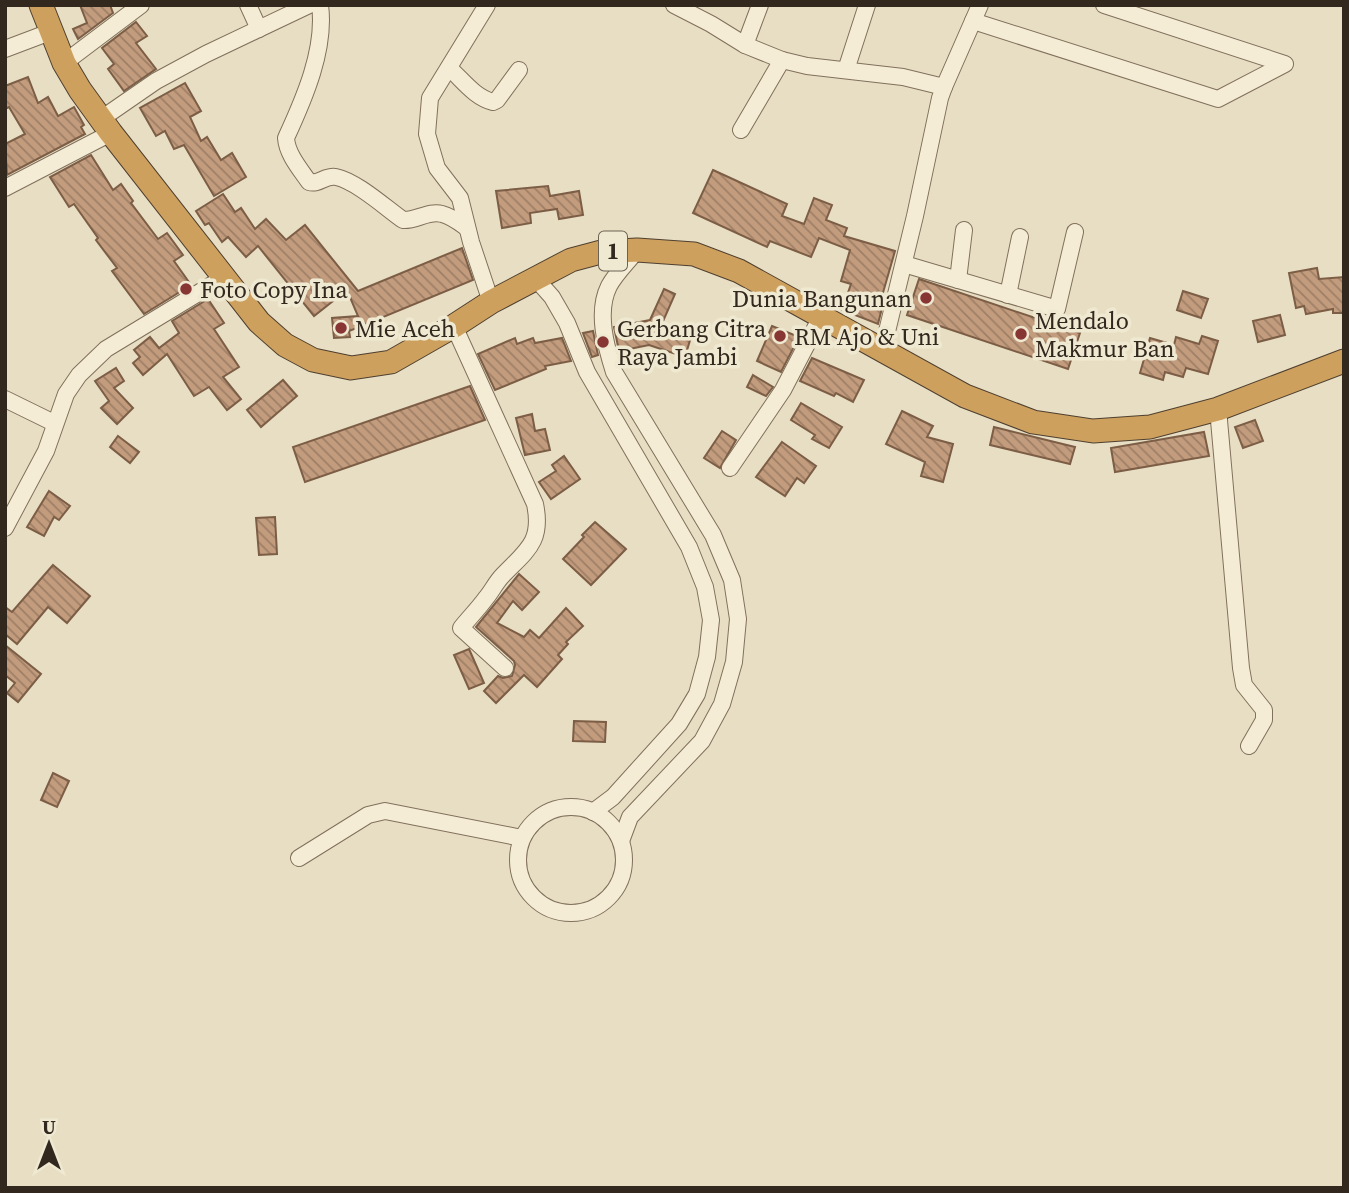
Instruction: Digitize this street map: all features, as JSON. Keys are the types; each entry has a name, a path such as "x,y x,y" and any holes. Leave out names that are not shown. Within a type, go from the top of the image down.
{"highway":[{"name":"1","path":"41,5 64,64 106,126 222,278 259,322 285,345 313,360 351,368 391,362 454,327 491,302 571,260 601,252 637,250 694,254 739,271 965,396 1033,422 1093,431 1150,427 1218,409 1344,361"}],"street":[{"path":"64,64 141,5"},
{"path":"248,5 260,29"},
{"path":"5,188 106,126 156,80 309,5"},
{"path":"320,5 323,25 306,92 286,138 286,145 296,164 309,182 314,184 336,177 353,185 403,220 441,214 467,228"},
{"path":"487,5 430,98 427,134 437,168 460,198 491,302"},
{"path":"674,5 745,45 782,60 807,66 903,77 944,87"},
{"path":"745,45 760,5"},
{"path":"846,70 867,5"},
{"path":"882,352 940,98 979,5"},
{"path":"973,21 1218,99 1285,64 1104,5"},
{"path":"5,49 50,32"},
{"path":"741,130 782,60"},
{"path":"449,68 469,89 493,102 519,70"},
{"path":"958,280 964,230"},
{"path":"904,264 1051,309 1059,307 1075,232"},
{"path":"1008,295 1020,237"},
{"path":"621,841 630,817 702,741 722,704 734,662 738,619 732,580 713,534 614,372 604,342 604,304 609,286 637,250"},
{"path":"5,528 46,451 66,394 79,374 106,349 222,278"},
{"path":"536,279 552,297 567,323 587,372 689,547 705,587 711,620 707,657 697,694 679,724 613,797 593,812"},
{"path":"730,468 783,390 821,317"},
{"path":"454,327 535,504 539,522 534,539 521,559 501,577 461,628 505,668"},
{"path":"5,399 54,423"},
{"path":"1218,409 1241,667 1244,685 1264,710 1264,720 1249,746"},
{"path":"572,807 593,812 610,824 621,841 625,862 620,882 608,899 590,910 569,914 549,909 532,897 521,879 517,859 522,838 534,822 552,810 572,807"},
{"path":"299,858 368,815 385,811 522,838"}],"building":[{"path":"80,5 110,5 113,13 78,39 73,29 87,23"},
{"path":"136,22 147,36 136,43 156,69 124,91 108,69 114,64 102,48"},
{"path":"28,77 38,103 48,97 58,116 74,107 84,125 81,127 85,134 7,175 5,144 25,134 9,107 5,109 5,86"},
{"path":"185,83 201,111 190,117 201,141 207,137 221,160 232,153 246,177 214,196 184,145 174,149 165,131 156,136 140,108"},
{"path":"91,155 113,190 121,184 133,201 131,203 158,239 167,233 183,255 174,261 191,285 144,314 112,271 117,268 96,240 98,238 74,204 69,207 50,177"},
{"path":"713,170 787,204 782,216 804,224 814,198 832,205 826,220 847,228 844,236 895,251 880,303 883,304 878,324 842,310 851,284 841,281 850,250 819,238 811,257 770,241 767,247 693,213"},
{"path":"548,186 550,196 579,191 583,215 559,219 557,209 530,213 531,223 502,228 496,191"},
{"path":"223,194 235,212 241,208 255,229 266,219 286,240 305,225 358,291 462,248 473,280 349,331 350,337 334,338 332,318 358,316 347,290 314,316 258,246 246,257 228,237 222,242 209,223 205,225 196,211"},
{"path":"1317,268 1319,279 1344,277 1344,313 1333,313 1333,309 1306,314 1304,306 1296,308 1289,273"},
{"path":"919,279 1080,333 1068,369 907,315"},
{"path":"664,289 675,294 660,328 691,337 685,357 649,345 619,351 614,327 650,320"},
{"path":"1183,291 1208,299 1201,318 1177,310"},
{"path":"208,299 224,323 214,329 239,367 223,377 241,399 227,410 209,387 194,396 167,354 143,375 133,363 140,357 134,350 150,337 159,348 179,333 172,321"},
{"path":"1280,315 1285,335 1258,342 1253,321"},
{"path":"772,326 799,337 781,372 757,361"},
{"path":"593,331 598,355 592,357 583,333"},
{"path":"1202,336 1218,341 1208,374 1186,368 1183,377 1165,372 1163,380 1140,373 1150,338 1174,345 1176,337 1199,344"},
{"path":"515,338 517,344 533,338 535,343 562,338 571,361 545,366 546,369 495,390 478,354"},
{"path":"812,358 864,380 853,402 836,393 834,396 800,381"},
{"path":"116,368 124,381 114,388 133,408 117,424 101,408 109,401 95,381"},
{"path":"753,375 773,387 766,396 747,387"},
{"path":"283,380 297,396 261,427 247,410"},
{"path":"470,386 485,420 305,482 293,447"},
{"path":"801,403 842,427 829,448 812,439 815,435 791,420"},
{"path":"902,411 933,426 927,437 953,444 943,482 921,476 925,462 886,444"},
{"path":"532,414 535,431 545,429 550,450 525,455 516,418"},
{"path":"1255,420 1263,441 1243,448 1235,427"},
{"path":"994,427 1075,447 1070,464 990,445"},
{"path":"722,431 736,440 720,468 704,458"},
{"path":"1204,432 1209,456 1115,472 1111,448"},
{"path":"118,436 139,452 130,463 110,447"},
{"path":"782,442 816,466 804,483 797,478 785,496 756,477"},
{"path":"564,456 580,479 551,499 539,482 556,471 552,465"},
{"path":"49,491 70,506 59,520 54,517 44,536 27,527"},
{"path":"275,517 277,554 259,555 256,518"},
{"path":"595,522 626,549 591,585 563,559"},
{"path":"53,565 90,596 67,623 48,607 17,644 5,634 5,607 12,612"},
{"path":"519,574 539,592 522,610 513,601 497,623 524,637 530,630 539,638 566,608 583,626 566,642 568,644 558,655 562,659 537,687 524,675 496,703 484,691 498,676 512,676 514,661 476,627"},
{"path":"5,645 41,674 18,702 7,693 15,683 5,675"},
{"path":"469,649 484,683 469,689 454,655"},
{"path":"574,721 606,722 605,742 573,741"},
{"path":"53,773 69,781 57,807 41,800"}],"place":[{"name":"Foto Copy Ina","path":"186,289"},
{"name":"Dunia Bangunan","path":"926,298"},
{"name":"Mie Aceh","path":"341,328"},
{"name":"Mendalo Makmur Ban","path":"1021,334"},
{"name":"RM Ajo & Uni","path":"780,336"},
{"name":"Gerbang Citra Raya Jambi","path":"603,342"}]}
